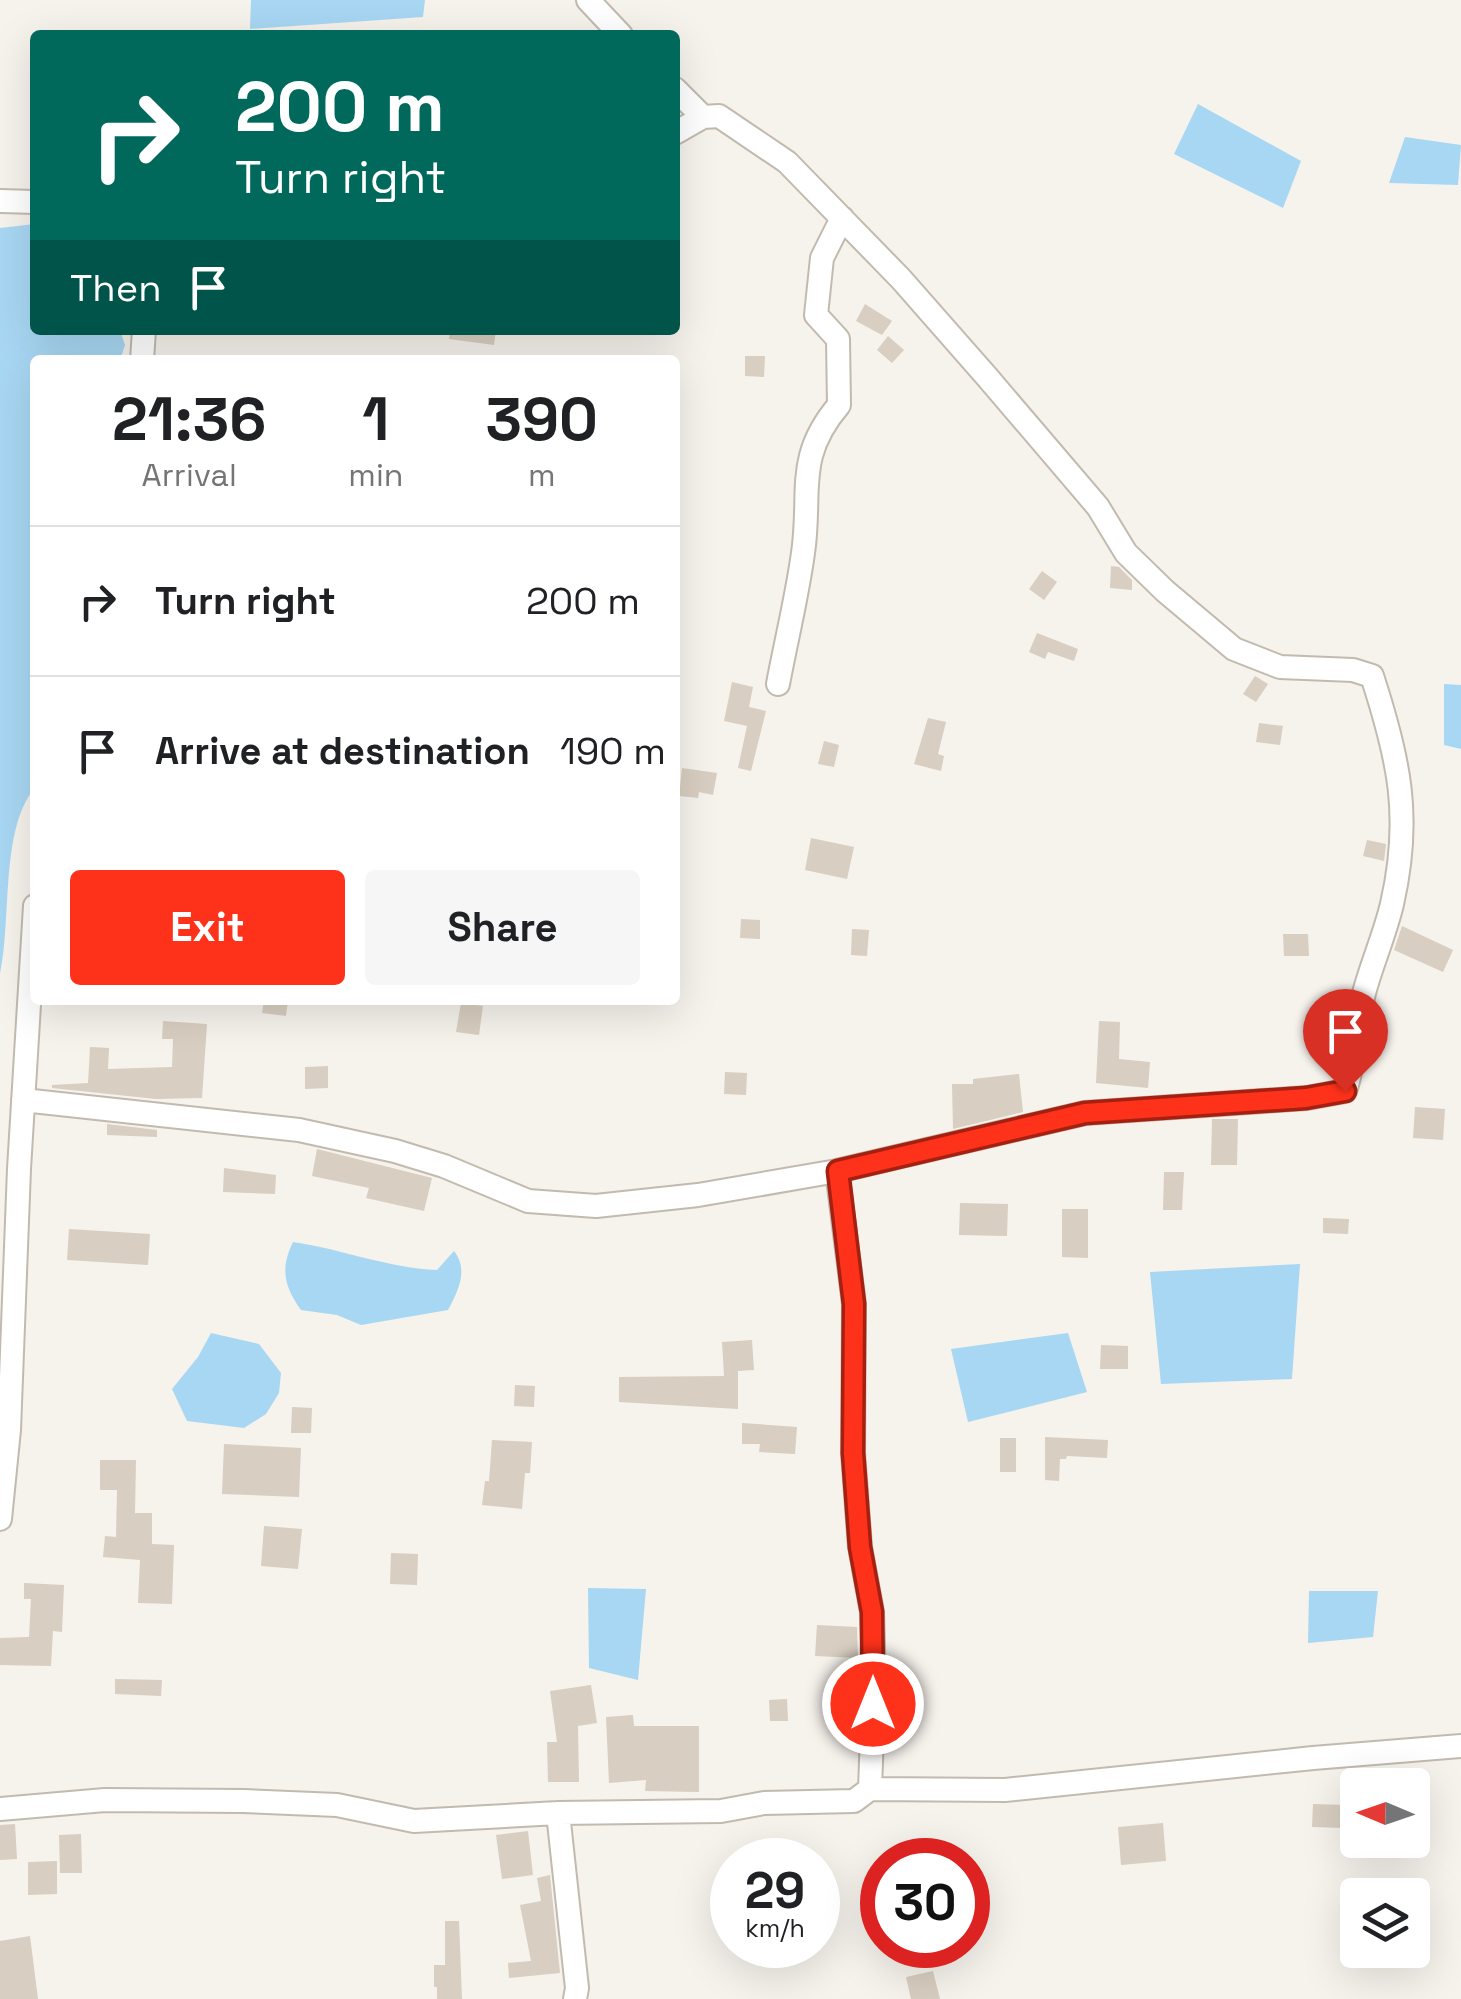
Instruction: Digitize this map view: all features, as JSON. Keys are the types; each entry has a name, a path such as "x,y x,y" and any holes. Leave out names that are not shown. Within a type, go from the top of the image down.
{"street":[{"path":"588,0 616,30"},
{"path":"680,95 703,117"},
{"path":"23,1100 299,1130 444,1166 506,1194 553,1204 596,1206 698,1195 838,1171 1085,1113 1306,1098 1345,1091 1364,994 1392,906 1404,805 1398,762 1372,676 1353,670 1280,667 1234,649 1126,553 1098,507 976,364 901,278 787,162 719,116 703,117 680,130"},
{"path":"0,201 30,202"},
{"path":"778,684 804,550 805,471 821,426 839,405 838,339 816,315 822,258 842,218"},
{"path":"0,1519 9,1430 30,987"},
{"path":"838,1171 854,1304 853,1453 860,1547 872,1612 870,1789"},
{"path":"0,1809 105,1800 244,1801 336,1805 414,1821 558,1813 722,1811 764,1803 854,1801 870,1789 1005,1790 1461,1746"},
{"path":"558,1813 578,1988 575,1999"}],"water":[{"path":"251,0 425,0 423,17 250,29"},
{"path":"1198,104 1301,161 1283,208 1174,154"},
{"path":"1405,137 1461,145 1458,185 1389,183"},
{"path":"30,225 30,335 122,335 125,345 122,355 30,355 30,796 16,826 0,974 0,228"},
{"path":"1444,684 1461,685 1461,749 1444,745"},
{"path":"293,1242 400,1266 437,1270 454,1251 461,1266 460,1280 448,1310 361,1325 337,1315 301,1310 286,1277 286,1261"},
{"path":"1300,1264 1292,1379 1161,1384 1150,1272"},
{"path":"211,1333 259,1344 281,1373 279,1393 266,1414 244,1428 187,1421 172,1389 198,1357"},
{"path":"1068,1333 1087,1392 968,1422 951,1349"},
{"path":"588,1588 646,1589 638,1680 589,1668"},
{"path":"1309,1591 1378,1591 1373,1637 1308,1643"}],"building":[{"path":"865,304 892,321 882,335 856,321"},
{"path":"449,335 495,335 494,345 449,339"},
{"path":"888,336 904,350 892,363 877,350"},
{"path":"745,356 765,356 764,377 745,376"},
{"path":"1111,566 1119,567 1132,580 1132,590 1110,588"},
{"path":"1042,571 1057,582 1044,600 1029,589"},
{"path":"1037,633 1078,649 1074,661 1048,652 1045,659 1029,652"},
{"path":"1255,676 1268,684 1256,702 1243,694"},
{"path":"732,682 753,687 749,707 766,711 751,771 738,768 747,726 724,721"},
{"path":"928,718 946,722 938,754 944,756 941,771 914,764"},
{"path":"1259,723 1283,726 1280,745 1256,742"},
{"path":"824,741 839,745 834,767 818,764"},
{"path":"682,768 717,773 713,795 699,792 698,798 680,796"},
{"path":"811,838 854,847 847,879 805,870"},
{"path":"1367,840 1386,844 1384,861 1363,856"},
{"path":"741,919 760,920 760,939 740,938"},
{"path":"1402,926 1453,950 1443,972 1394,950"},
{"path":"852,929 869,930 867,956 851,955"},
{"path":"1283,934 1308,934 1309,956 1284,956"},
{"path":"263,1005 287,1005 286,1016 262,1013"},
{"path":"461,1005 483,1006 479,1035 456,1032"},
{"path":"163,1021 207,1024 202,1098 156,1099 52,1088 88,1083 90,1047 109,1048 108,1069 172,1067 173,1039 162,1039"},
{"path":"1099,1021 1120,1022 1119,1059 1150,1062 1148,1088 1096,1083"},
{"path":"328,1066 328,1088 305,1089 305,1067"},
{"path":"725,1072 747,1073 746,1095 724,1094"},
{"path":"1019,1074 1023,1112 953,1129 952,1084 973,1084 973,1079"},
{"path":"1415,1107 1445,1109 1443,1140 1413,1138"},
{"path":"1212,1119 1238,1119 1237,1165 1211,1165"},
{"path":"107,1124 157,1130 157,1137 107,1135"},
{"path":"317,1149 432,1178 424,1211 366,1198 369,1188 312,1176"},
{"path":"224,1168 276,1175 275,1194 223,1192"},
{"path":"1164,1172 1184,1172 1182,1210 1163,1210"},
{"path":"960,1203 1008,1204 1007,1236 959,1235"},
{"path":"1062,1209 1088,1209 1088,1258 1062,1257"},
{"path":"1323,1218 1349,1219 1348,1234 1323,1233"},
{"path":"69,1229 150,1234 148,1265 67,1260"},
{"path":"752,1340 754,1370 738,1371 738,1409 619,1402 619,1377 724,1376 722,1342"},
{"path":"1101,1345 1128,1346 1128,1369 1100,1369"},
{"path":"515,1385 535,1386 534,1407 514,1406"},
{"path":"292,1407 312,1408 311,1433 291,1433"},
{"path":"742,1423 797,1427 795,1454 759,1452 760,1444 742,1444"},
{"path":"1045,1437 1108,1440 1107,1458 1067,1456 1060,1459 1059,1481 1045,1480"},
{"path":"1000,1438 1016,1438 1016,1472 1000,1472"},
{"path":"492,1440 532,1442 522,1509 482,1505 485,1481 489,1481"},
{"path":"224,1444 301,1448 299,1497 222,1494"},
{"path":"100,1460 136,1460 135,1513 152,1513 152,1544 174,1545 172,1604 138,1603 140,1560 103,1557 105,1536 116,1537 117,1490 100,1490"},
{"path":"264,1526 302,1529 298,1569 261,1566"},
{"path":"391,1553 418,1554 417,1585 390,1584"},
{"path":"24,1583 64,1585 62,1632 53,1631 51,1666 0,1665 0,1638 29,1637 31,1599 24,1599"},
{"path":"817,1625 857,1627 858,1658 815,1656"},
{"path":"115,1679 162,1680 161,1696 115,1694"},
{"path":"591,1685 597,1723 578,1726 579,1782 548,1782 547,1742 557,1742 550,1691"},
{"path":"787,1699 788,1721 770,1721 769,1700"},
{"path":"633,1715 634,1726 699,1726 699,1792 645,1791 646,1780 609,1783 606,1717"},
{"path":"1313,1804 1340,1805 1340,1828 1312,1827"},
{"path":"1163,1823 1166,1861 1121,1865 1118,1827"},
{"path":"15,1824 17,1859 0,1860 0,1825"},
{"path":"528,1831 533,1875 502,1879 496,1835"},
{"path":"81,1834 82,1873 60,1873 59,1835"},
{"path":"57,1861 57,1894 28,1895 28,1862"},
{"path":"550,1875 560,1973 509,1978 508,1963 531,1961 520,1905 541,1901 537,1878"},
{"path":"445,1921 459,1921 462,1999 437,1999 434,1987 434,1965 445,1965"},
{"path":"30,1936 38,1999 0,1999 0,1941"},
{"path":"933,1971 940,1999 911,1999 906,1977"}],"route":[{"path":"873,1704 872,1612 860,1547 853,1453 854,1304 838,1171 1085,1113 1306,1098 1345,1091"}]}
